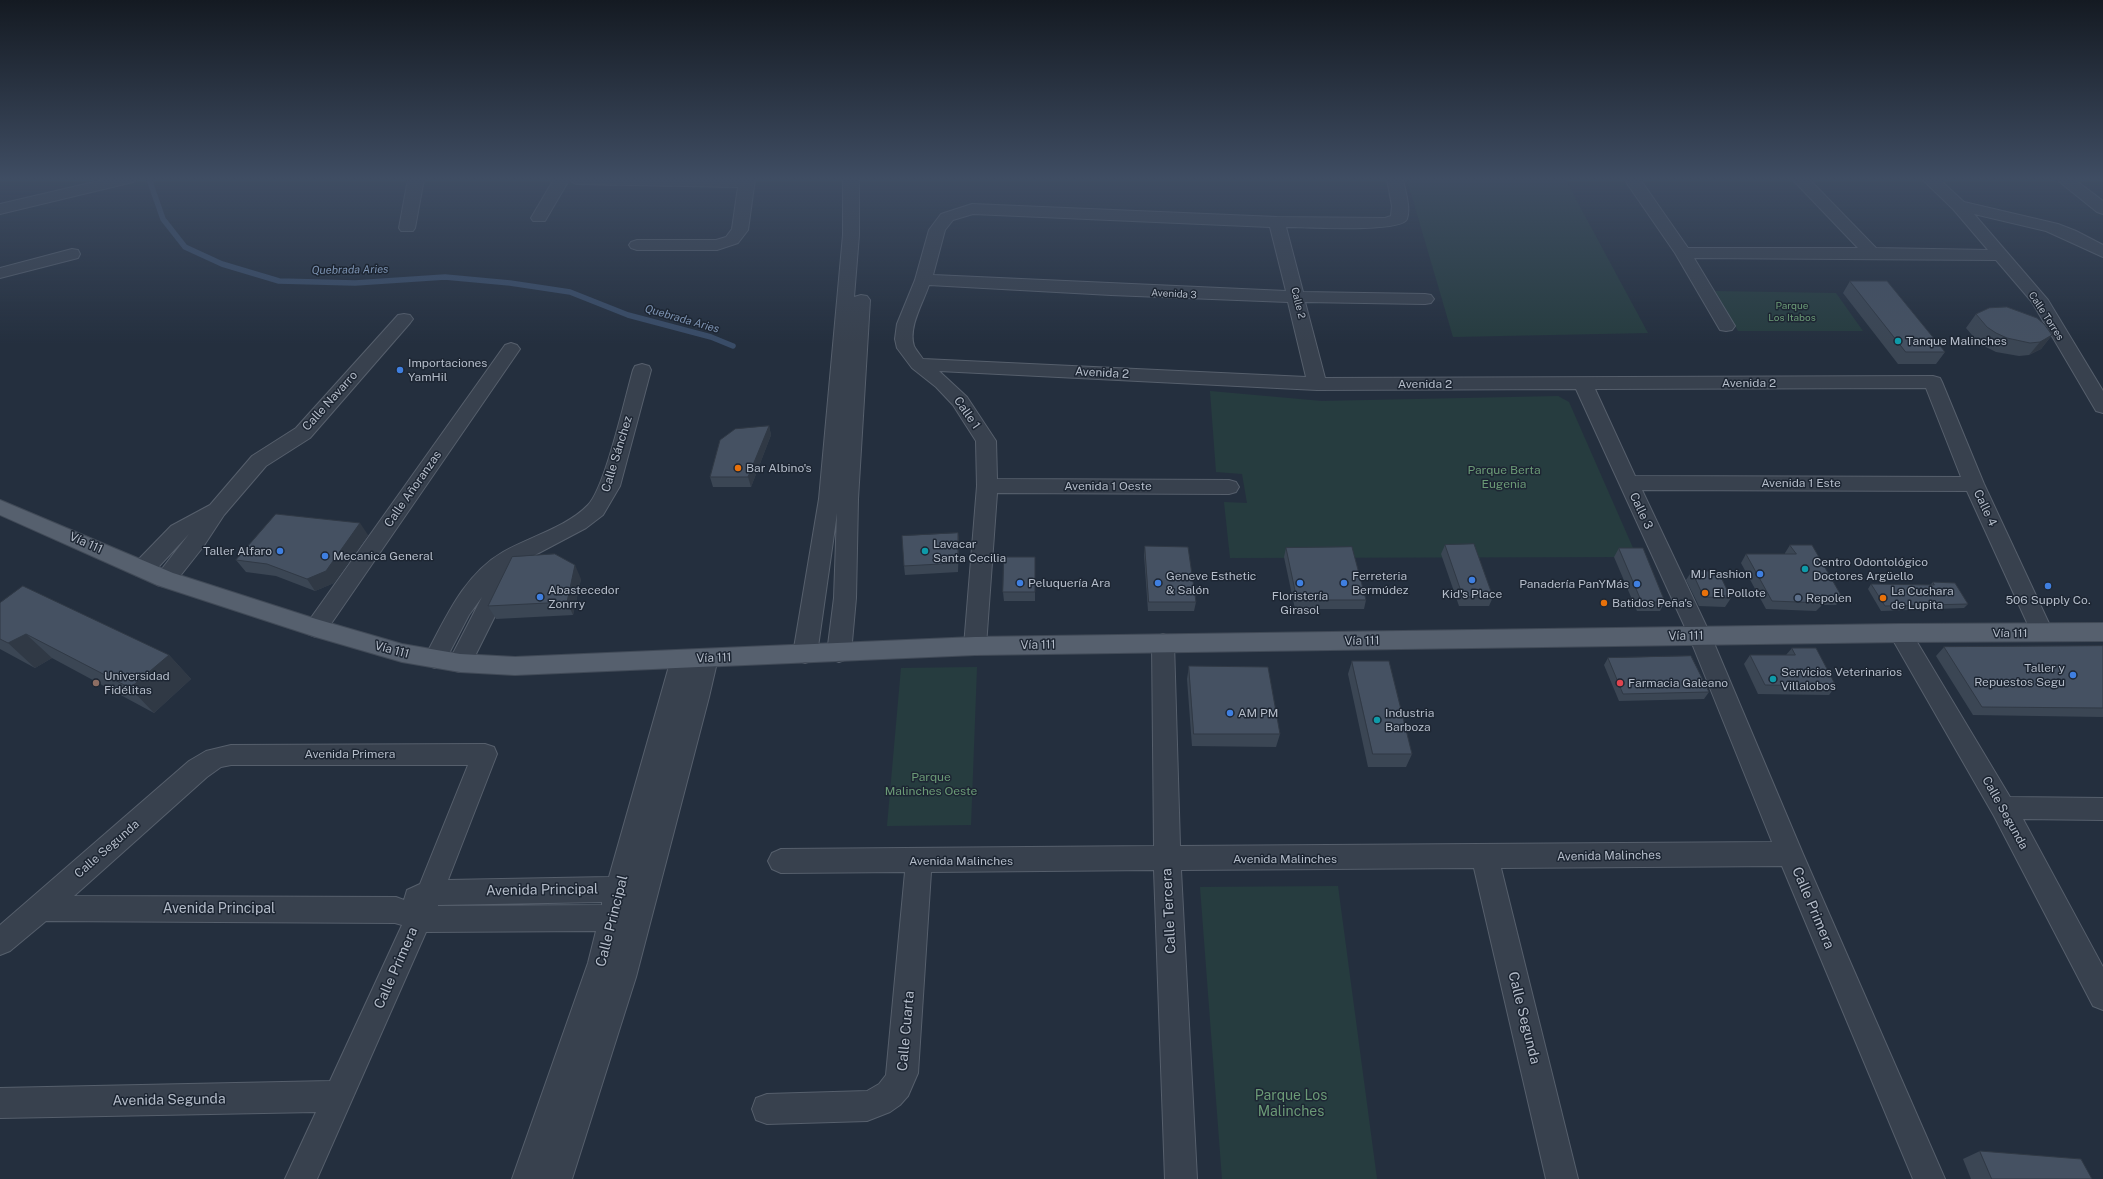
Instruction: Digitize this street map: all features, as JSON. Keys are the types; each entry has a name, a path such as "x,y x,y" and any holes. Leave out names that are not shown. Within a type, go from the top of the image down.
{"main road":[{"name":"Vía 111","path":"0,507 166,578 316,628 402,653 460,663 515,666 975,646 1900,633 2103,632"}],"street":[{"path":"637,245 717,245 732,240 737,234"},
{"name":"Calle 1","path":"936,234 923,280 906,324 904,339 906,348 918,364 943,383 960,401 986,441 986,486 975,646"},
{"name":"Calle 2","path":"1281,234 1317,384"},
{"path":"1670,234 1683,253 1726,326"},
{"path":"1854,234 1872,253"},
{"name":"Calle Torres","path":"1984,234 2038,300 2103,407"},
{"path":"2068,234 2091,243 2103,252"},
{"path":"805,654 839,499 858,235"},
{"path":"1683,253 2002,255"},
{"path":"0,273 72,254"},
{"name":"Avenida 3","path":"923,280 1297,299 1425,299"},
{"name":"Calle Navarro","path":"166,578 195,542 216,510 259,461 303,433 404,319"},
{"name":"Calle Añoranzas","path":"316,628 511,349"},
{"name":"Avenida 2","path":"918,364 1317,384 1933,382"},
{"name":"Calle Sánchez","path":"436,659 461,610 486,575 510,558 579,523 596,510 610,486 642,370"},
{"name":"Calle 4","path":"1933,382 1974,484 2042,632"},
{"name":"Calle 3","path":"1584,384 1628,483 1700,636"},
{"name":"Avenida 1 Este","path":"1628,483 1974,484"},
{"name":"Avenida 1 Oeste","path":"986,486 1229,487"},
{"path":"839,499 846,598 839,653"},
{"name":"Calle Navarro","path":"143,569 178,531 216,510"},
{"path":"460,663 504,577 510,558"},
{"name":"Calle Segunda","path":"1900,633 2003,808 2103,996"},
{"name":"Calle Primera","path":"1700,636 1790,854 1929,1179"},
{"name":"Calle Tercera","path":"1163,644 1167,860 1181,1179"},
{"name":"Calle Principal","path":"632,889 697,697 706,658"},
{"name":"Calle Principal","path":"528,1179 602,963 624,918 632,889 683,659"},
{"name":"Calle Primera","path":"301,1179 339,1096 407,915 430,893 485,754"},
{"name":"Avenida Primera","path":"215,758 231,755 485,754"},
{"name":"Calle Segunda","path":"0,942 41,908 198,769 215,758"},
{"path":"2003,808 2103,809"},
{"name":"Avenida Malinches","path":"781,861 1167,860 1790,854"},
{"name":"Calle Segunda","path":"1485,857 1562,1179"},
{"name":"Calle Cuarta","path":"767,1109 867,1106 881,1102 892,1095 900,1083 903,1073 919,861"},
{"name":"Avenida Principal","path":"430,893 632,889"},
{"name":"Avenida Principal","path":"41,908 624,918"},
{"name":"Calle Principal","path":"556,1179 622,977 624,918"},
{"name":"Avenida Segunda","path":"0,1103 339,1096"}],"green space":[{"path":"1423,234 1595,234 1648,333 1453,337"},
{"name":"Parque Los Itabos","path":"1715,291 1836,293 1863,331 1738,331"},
{"name":"Parque Berta Eugenia","path":"1210,391 1322,401 1558,396 1569,402 1637,557 1230,558 1224,502 1247,503 1242,474 1216,472"},
{"name":"Parque Malinches Oeste","path":"977,667 971,825 887,826 901,668"},
{"name":"Parque Los Malinches","path":"1338,886 1377,1179 1222,1179 1200,887"}],"building":[{"path":"1850,281 1887,281 1945,352 1906,352"},
{"path":"2007,307 2037,318 2044,324 2052,335 2040,342 2030,343 2007,338 1987,327 1976,314 1989,308"},
{"name":"Bar Albino's","path":"769,426 748,477 710,477 720,440 735,429"},
{"path":"276,514 360,523 326,571 307,579 267,564 236,560"},
{"path":"958,533 958,563 904,566 902,536"},
{"path":"1474,544 1493,597 1463,597 1445,545"},
{"path":"1790,545 1812,545 1842,597 1819,596 1823,603 1772,601 1746,554 1796,554"},
{"path":"1145,546 1188,547 1196,602 1149,602"},
{"path":"1352,547 1366,600 1297,600 1286,548"},
{"path":"1619,548 1643,548 1665,602 1642,602"},
{"name":"Abastecedor Zonrry","path":"555,554 575,565 567,602 488,606 512,557"},
{"name":"Peluquería Ara","path":"1004,557 1035,557 1035,592 1003,592"},
{"path":"1692,571 1718,571 1731,598 1704,597"},
{"path":"1933,582 1955,583 1968,604 1885,606 1871,584 1934,585"},
{"path":"23,586 169,655 130,688 26,634 8,643 0,639 0,603"},
{"path":"2103,646 2103,708 1982,707 1944,647"},
{"path":"1792,648 1816,648 1836,686 1765,685 1750,655 1795,655"},
{"path":"1691,656 1709,692 1623,694 1608,658"},
{"name":"Industria Barboza","path":"1352,661 1389,661 1412,754 1373,754"},
{"name":"AM PM","path":"1189,666 1268,667 1280,734 1194,734"},
{"path":"1980,1151 2081,1159 2092,1179 1992,1179"}],"waterway":[{"name":"Quebrada Aries","path":"175,234 185,247 222,264 279,281 355,283 445,277 510,283 570,292 628,315 711,337 733,346"}],"place":[{"name":"Tanque Malinches","path":"1898,341"},
{"name":"Importaciones YamHil","path":"400,370"},
{"name":"Bar Albino's","path":"738,468"},
{"name":"Taller Alfaro","path":"280,551"},
{"name":"Lavacar Santa Cecilia","path":"925,551"},
{"name":"Mecanica General","path":"325,556"},
{"name":"Centro Odontológico Doctores Argüello","path":"1805,569"},
{"name":"MJ Fashion","path":"1760,574"},
{"name":"Kid's Place","path":"1472,580"},
{"name":"Peluquería Ara","path":"1020,583"},
{"name":"Geneve Esthetic & Salón","path":"1158,583"},
{"name":"Floristería Girasol","path":"1300,583"},
{"name":"Ferreteria Bermúdez","path":"1344,583"},
{"name":"Panadería PanYMás","path":"1637,584"},
{"name":"506 Supply Co.","path":"2048,586"},
{"name":"El Pollote","path":"1705,593"},
{"name":"Abastecedor Zonrry","path":"540,597"},
{"name":"Repolen","path":"1798,598"},
{"name":"La Cuchara de Lupita","path":"1883,598"},
{"name":"Batidos Peña's","path":"1604,603"},
{"name":"Taller y Repuestos Segu","path":"2073,675"},
{"name":"Servicios Veterinarios Villalobos","path":"1773,679"},
{"name":"Universidad Fidélitas","path":"96,683"},
{"name":"Farmacia Galeano","path":"1620,683"},
{"name":"AM PM","path":"1230,713"},
{"name":"Industria Barboza","path":"1377,720"}]}
